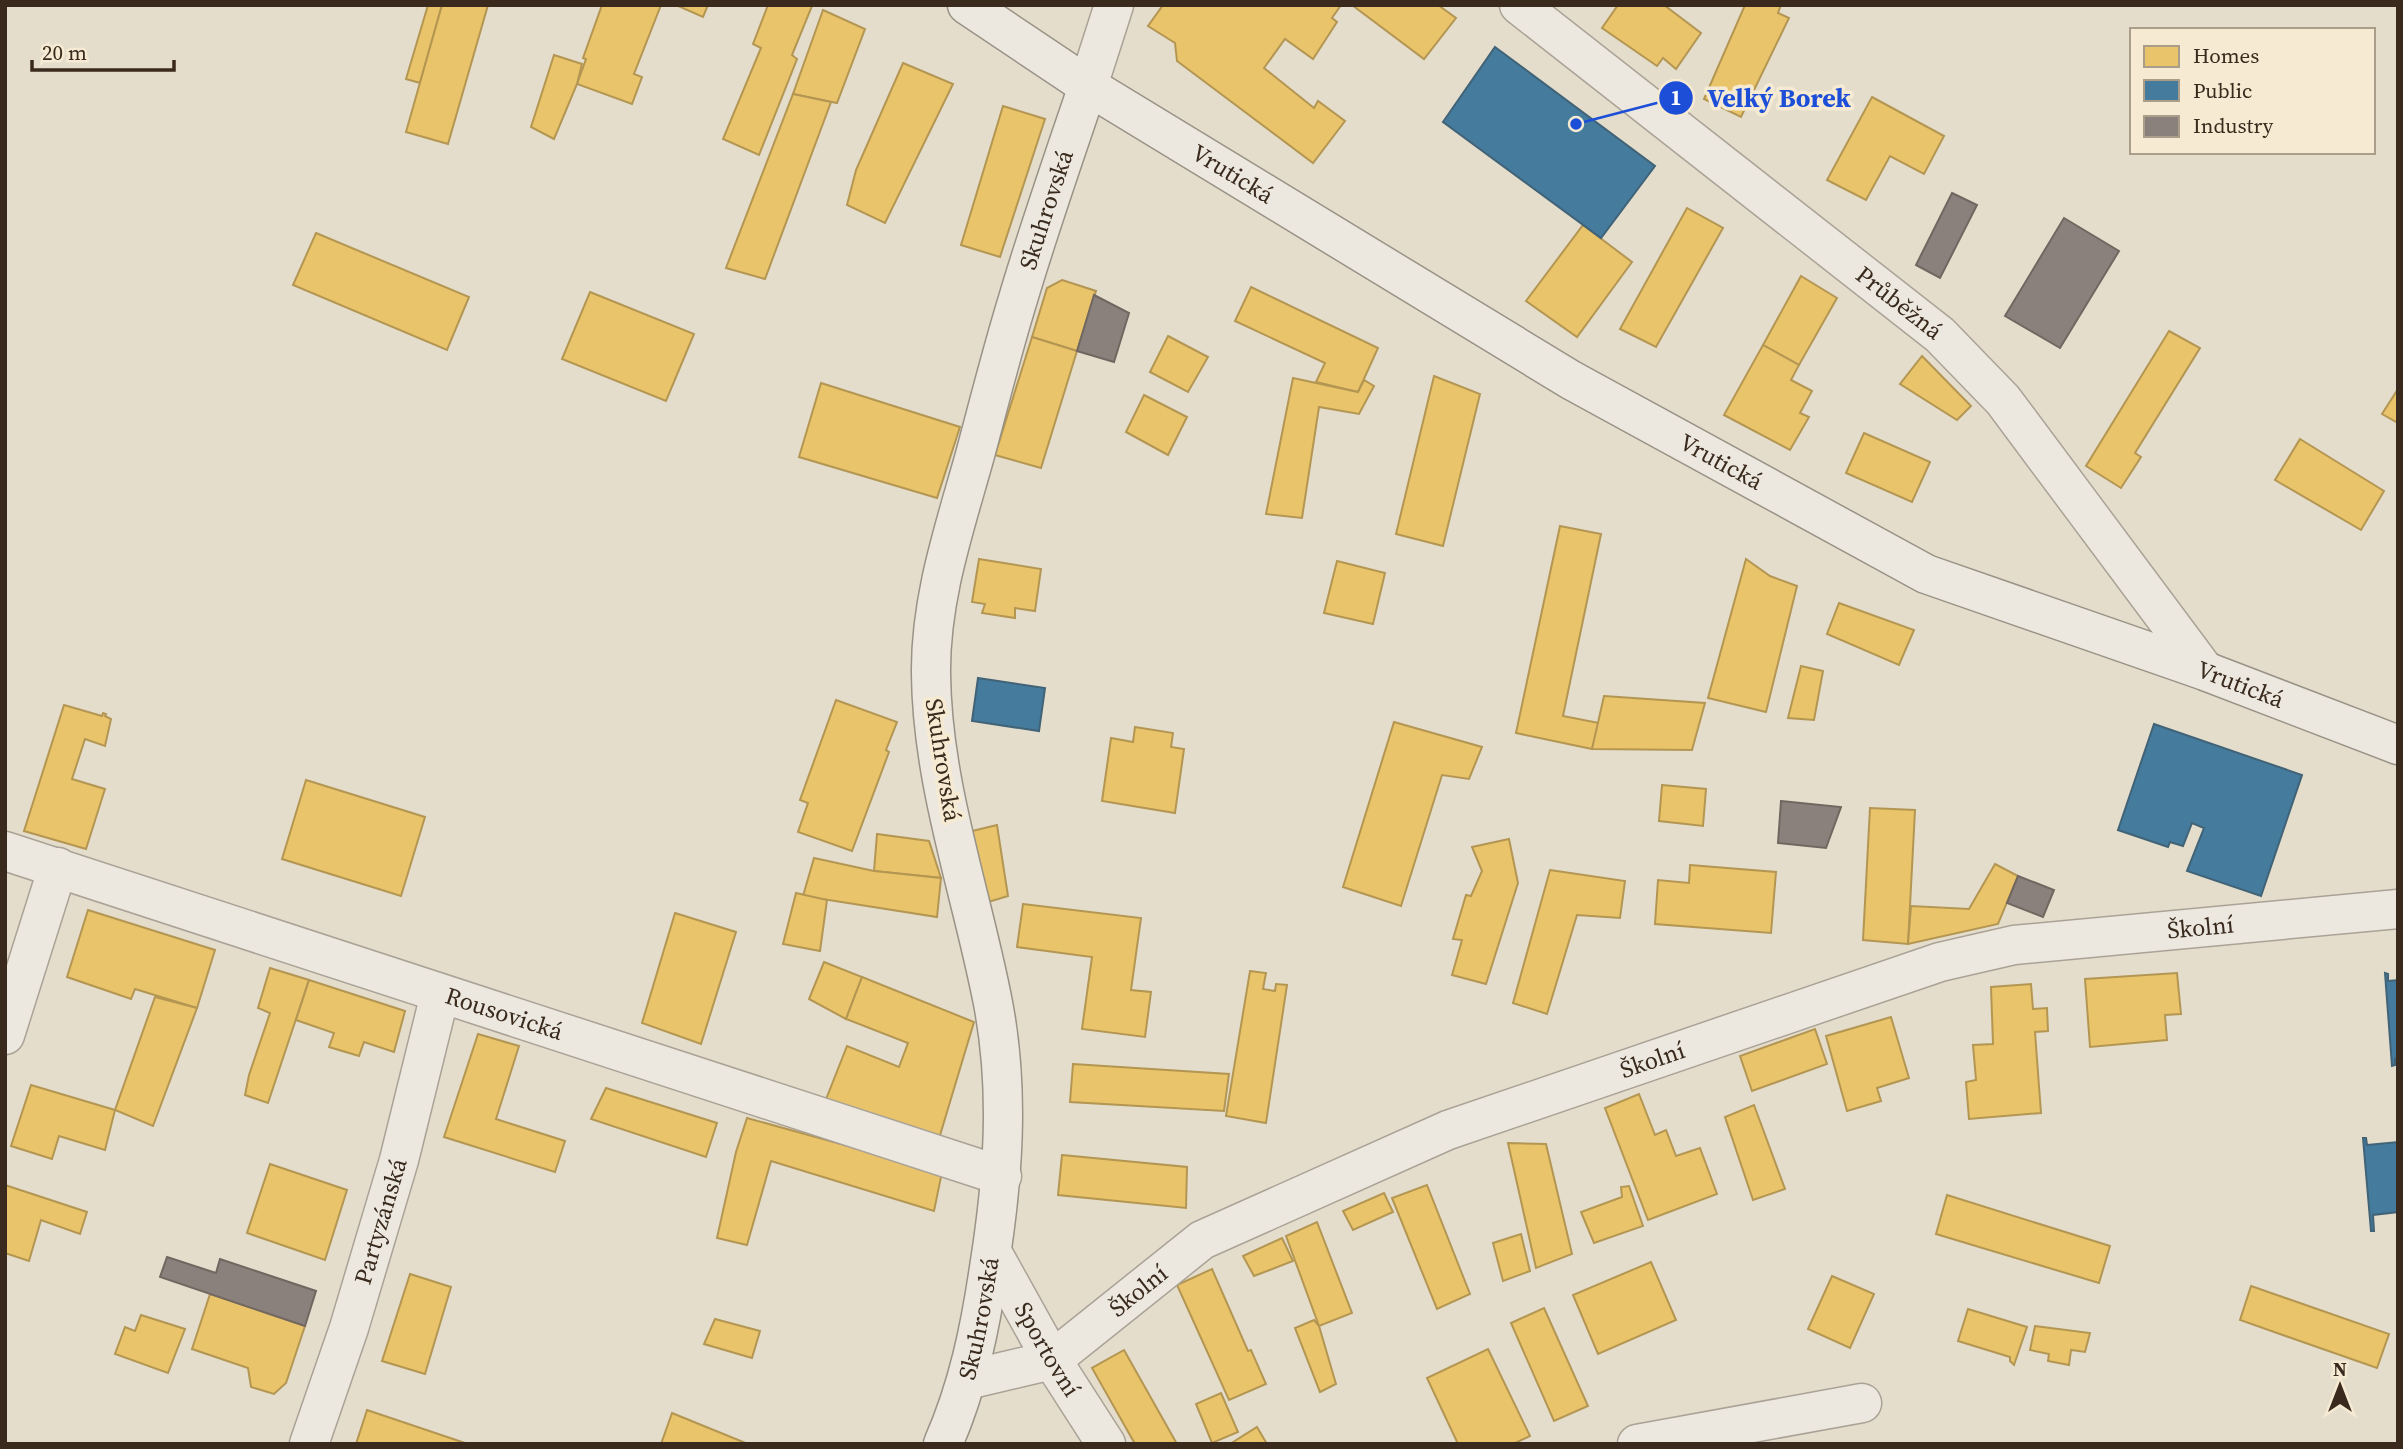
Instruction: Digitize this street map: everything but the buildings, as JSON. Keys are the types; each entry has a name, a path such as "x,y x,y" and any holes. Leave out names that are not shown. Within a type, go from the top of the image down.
{"street":[{"name":"Vrutická","path":"967,5 1088,86 1571,380 1926,574 2205,671 2398,745"},
{"path":"1088,86 1114,5"},
{"name":"Průběžná","path":"1519,5 1940,335 2003,400 2205,671"},
{"name":"Skuhrovská","path":"943,1444 967,1380 981,1319 1002,1176 1003,1097 993,1004 939,766 932,707 933,622 942,570 1018,299 1088,86"},
{"name":"Rousovická","path":"5,851 1002,1176"},
{"path":"5,1035 58,867"},
{"name":"Školní","path":"967,1380 1052,1360 1202,1240 1436,1135 1940,962 2014,945 2398,909"},
{"name":"Partyzánská","path":"309,1444 349,1328 399,1160 440,994"},
{"name":"Sportovní","path":"992,1252 1052,1360 1106,1444"},
{"path":"1637,1444 1862,1403"}],"place":[{"name":"Velký Borek","path":"1576,124"}]}
